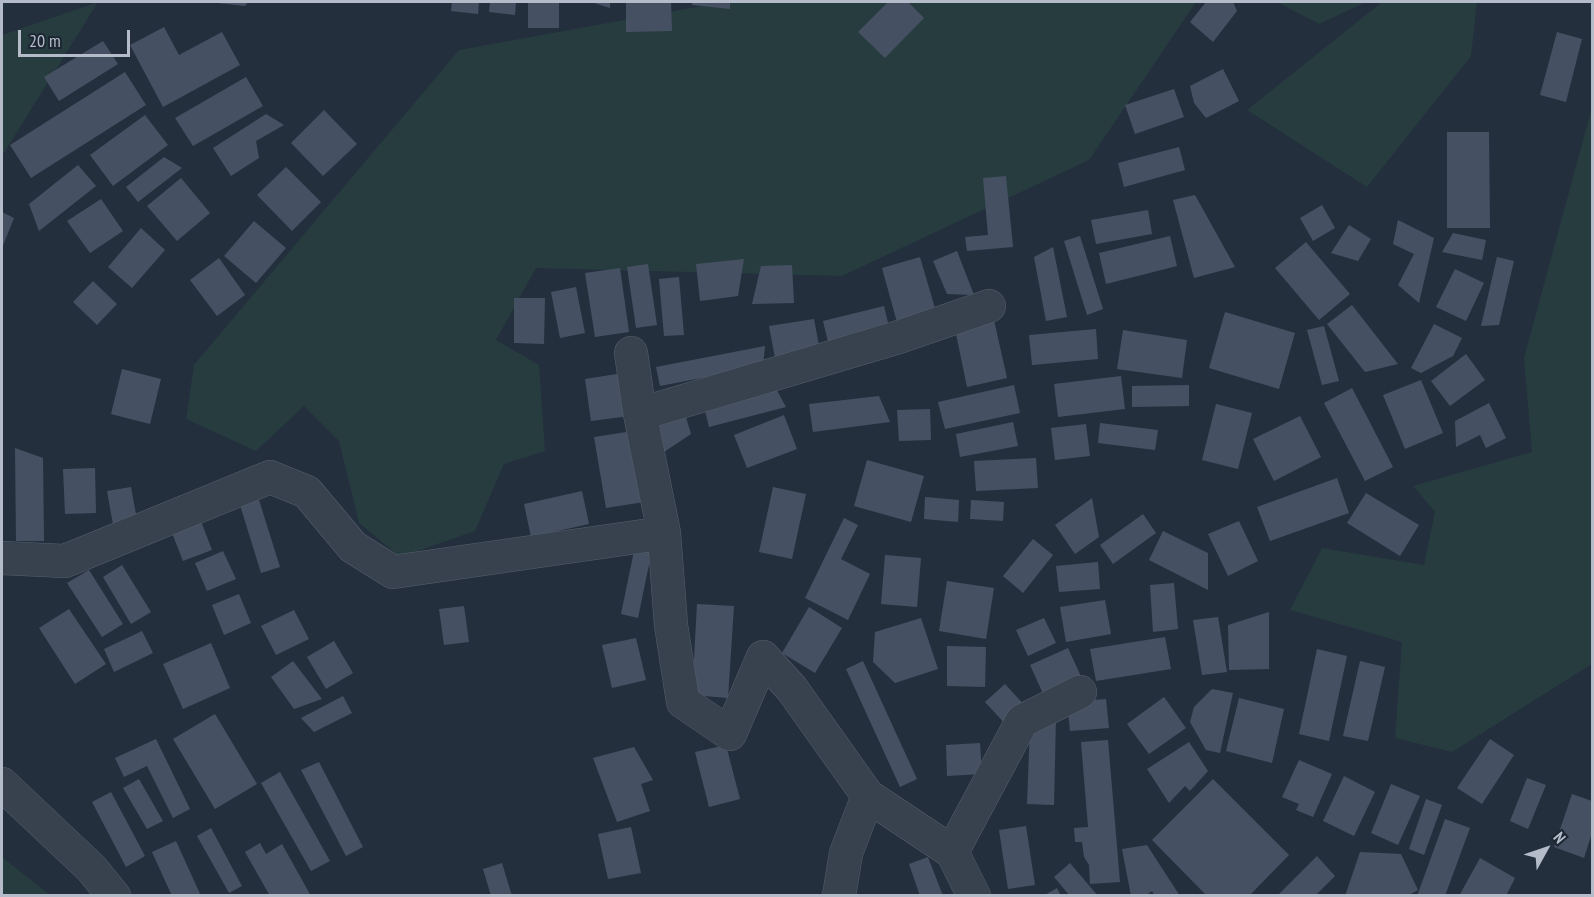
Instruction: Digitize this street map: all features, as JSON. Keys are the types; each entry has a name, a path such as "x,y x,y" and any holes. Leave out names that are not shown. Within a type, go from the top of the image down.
{"street":[{"path":"640,414 899,337 989,306"},
{"path":"631,353 640,414 664,532 671,626 684,702 730,734 763,657 792,689 868,796 952,852 974,896"},
{"path":"2,558 65,561 270,477 307,492 352,547 393,572 664,532"},
{"path":"952,852 1022,721 1080,692"},
{"path":"2,784 91,868 114,896"},
{"path":"839,896 846,853 868,796"}],"green space":[{"path":"98,2 2,156 2,35"},
{"path":"724,2 1196,2 1089,160 842,276 536,268 496,340 539,365 545,451 504,464 475,531 400,557 359,523 339,441 304,406 256,451 186,419 194,365 459,50"},
{"path":"1277,2 1366,2 1319,24"},
{"path":"1382,2 1477,2 1471,56 1367,187 1247,110"},
{"path":"1592,107 1592,664 1452,752 1395,738 1402,642 1290,610 1322,548 1424,565 1435,512 1413,486 1532,452 1524,358"},
{"path":"2,857 50,895 2,895"}],"building":[{"path":"218,2 248,2 245,6"},
{"path":"452,2 479,2 478,14 451,11"},
{"path":"490,2 516,2 515,15 489,12"},
{"path":"528,2 559,2 559,28 528,28"},
{"path":"591,2 610,2 610,8"},
{"path":"626,2 671,2 672,31 626,32"},
{"path":"692,2 730,2 730,9 692,5"},
{"path":"888,2 908,2 924,18 885,58 858,32"},
{"path":"1206,2 1233,2 1237,11 1213,42 1190,22"},
{"path":"164,27 179,55 222,32 240,65 163,107 130,45"},
{"path":"1557,32 1582,39 1566,102 1540,95"},
{"path":"103,41 118,64 59,101 44,77"},
{"path":"1223,69 1239,101 1206,118 1194,103 1190,86"},
{"path":"125,72 146,105 31,178 10,145"},
{"path":"246,77 263,106 193,146 175,118"},
{"path":"1174,89 1184,117 1135,134 1125,105"},
{"path":"324,110 357,144 323,176 291,143"},
{"path":"266,114 284,125 256,141 259,158 231,176 213,148"},
{"path":"145,115 168,145 113,186 90,155"},
{"path":"1447,132 1489,132 1490,228 1447,228"},
{"path":"1179,147 1185,170 1124,187 1118,163"},
{"path":"164,157 182,168 138,202 126,187"},
{"path":"78,165 96,186 39,231 29,204"},
{"path":"286,167 321,202 292,231 257,195"},
{"path":"1006,176 1013,247 967,251 965,237 988,235 983,178"},
{"path":"181,178 210,213 177,241 147,206"},
{"path":"1195,195 1235,267 1194,278 1173,200"},
{"path":"101,199 123,231 90,253 67,221"},
{"path":"1322,205 1335,228 1313,241 1300,218"},
{"path":"1148,210 1152,234 1096,244 1091,220"},
{"path":"2,212 14,218 2,248"},
{"path":"1398,220 1434,238 1419,303 1398,285 1414,254 1393,244"},
{"path":"254,221 286,248 256,283 224,256"},
{"path":"1349,225 1371,239 1358,261 1331,253"},
{"path":"141,228 165,250 132,288 108,267"},
{"path":"1453,233 1486,240 1482,260 1442,252"},
{"path":"1080,236 1103,309 1087,315 1064,241"},
{"path":"1170,236 1177,266 1106,284 1099,253"},
{"path":"1306,242 1350,294 1319,320 1275,268"},
{"path":"1053,247 1067,317 1046,321 1034,257"},
{"path":"957,251 974,295 947,294 933,261"},
{"path":"920,257 937,315 898,326 882,268"},
{"path":"1497,257 1514,261 1499,325 1481,326"},
{"path":"219,258 245,295 217,316 190,280"},
{"path":"744,259 738,296 700,301 696,264"},
{"path":"648,264 657,325 636,328 627,267"},
{"path":"792,265 794,303 752,304 761,266"},
{"path":"620,268 629,332 595,337 585,273"},
{"path":"1455,269 1484,283 1466,321 1436,307"},
{"path":"679,277 684,335 664,336 659,279"},
{"path":"93,281 117,304 97,325 73,302"},
{"path":"576,287 585,333 560,338 551,292"},
{"path":"514,298 545,298 544,344 514,343"},
{"path":"1352,305 1398,364 1365,372 1327,324"},
{"path":"884,306 890,331 829,346 823,321"},
{"path":"1225,312 1295,333 1279,389 1209,368"},
{"path":"814,319 820,351 775,358 769,326"},
{"path":"994,320 1007,378 967,387 955,329"},
{"path":"1434,324 1462,338 1453,356 1421,373 1411,368"},
{"path":"1324,326 1339,381 1322,385 1307,330"},
{"path":"1096,329 1098,359 1032,365 1029,335"},
{"path":"1123,330 1187,340 1182,378 1117,369"},
{"path":"765,346 763,366 660,386 656,367"},
{"path":"1466,354 1485,380 1450,406 1431,381"},
{"path":"122,369 161,379 150,424 111,414"},
{"path":"623,373 630,416 591,421 585,379"},
{"path":"1121,376 1125,409 1058,417 1054,384"},
{"path":"1421,380 1443,433 1405,449 1383,395"},
{"path":"774,385 786,407 709,427 703,403"},
{"path":"1014,385 1020,413 945,429 938,402"},
{"path":"1189,385 1189,406 1132,407 1132,386"},
{"path":"1352,388 1393,467 1365,481 1324,403"},
{"path":"879,396 890,422 813,432 809,404"},
{"path":"1489,403 1506,438 1486,448 1480,435 1456,447 1455,421"},
{"path":"1216,404 1252,413 1238,469 1202,460"},
{"path":"930,409 931,440 899,441 897,410"},
{"path":"685,414 691,434 661,454 652,423"},
{"path":"784,415 797,449 747,468 734,435"},
{"path":"1300,416 1321,457 1274,481 1253,439"},
{"path":"1013,422 1018,446 960,457 956,434"},
{"path":"1100,423 1158,430 1155,450 1098,443"},
{"path":"1086,424 1090,456 1055,460 1051,428"},
{"path":"633,431 644,502 606,508 594,437"},
{"path":"15,448 43,458 44,541 16,541"},
{"path":"1036,458 1038,488 976,491 974,461"},
{"path":"867,460 924,476 911,522 854,506"},
{"path":"95,468 96,513 65,514 63,469"},
{"path":"1337,478 1349,513 1270,541 1257,507"},
{"path":"131,487 138,525 114,530 107,491"},
{"path":"773,487 806,494 792,559 759,552"},
{"path":"582,491 589,524 531,537 524,504"},
{"path":"1366,493 1419,525 1400,556 1347,523"},
{"path":"925,497 959,500 958,522 924,519"},
{"path":"1092,498 1099,537 1075,554 1055,525"},
{"path":"259,500 280,567 261,573 240,505"},
{"path":"971,500 1004,502 1003,521 970,519"},
{"path":"1143,514 1156,533 1113,564 1100,545"},
{"path":"844,518 858,525 841,559 870,574 848,620 805,598"},
{"path":"201,521 212,550 183,561 172,533"},
{"path":"1239,521 1258,561 1228,576 1208,534"},
{"path":"1163,531 1208,553 1208,590 1149,560"},
{"path":"1033,539 1053,555 1023,593 1003,576"},
{"path":"635,546 652,550 638,618 621,614"},
{"path":"223,551 236,579 207,591 195,563"},
{"path":"885,555 921,558 917,607 881,604"},
{"path":"1098,562 1100,589 1059,592 1056,566"},
{"path":"122,565 151,612 131,624 103,577"},
{"path":"89,570 123,624 102,637 67,583"},
{"path":"947,581 994,588 986,639 939,631"},
{"path":"1174,583 1178,629 1153,632 1150,585"},
{"path":"239,594 251,623 224,635 212,605"},
{"path":"1105,600 1111,634 1066,642 1060,607"},
{"path":"697,604 734,606 728,698 692,695"},
{"path":"464,606 469,642 444,645 439,609"},
{"path":"809,607 842,628 815,673 782,653"},
{"path":"69,609 106,664 75,684 39,628"},
{"path":"294,610 309,639 276,655 261,626"},
{"path":"1269,612 1269,669 1229,670 1228,625"},
{"path":"1218,617 1227,672 1202,675 1193,620"},
{"path":"921,618 938,669 895,683 873,662 875,632"},
{"path":"1044,618 1056,643 1028,656 1016,630"},
{"path":"142,631 153,653 114,672 104,649"},
{"path":"1165,637 1171,669 1096,681 1090,649"},
{"path":"636,638 646,680 612,688 602,645"},
{"path":"334,641 353,673 326,689 307,657"},
{"path":"211,643 230,688 183,709 163,664"},
{"path":"947,646 986,647 985,687 947,686"},
{"path":"1068,648 1083,681 1045,698 1030,665"},
{"path":"1317,649 1347,656 1329,741 1299,734"},
{"path":"293,661 322,699 294,709 271,677"},
{"path":"863,661 917,779 900,787 846,669"},
{"path":"1360,661 1385,667 1368,741 1343,736"},
{"path":"1005,684 1027,708 1007,726 985,702"},
{"path":"1212,689 1233,693 1220,753 1206,750 1190,722 1194,707"},
{"path":"343,696 352,713 314,732 301,718"},
{"path":"1164,697 1186,728 1149,754 1127,724"},
{"path":"1239,698 1284,709 1272,763 1226,751"},
{"path":"1106,699 1109,728 1070,731 1067,702"},
{"path":"215,714 257,784 215,809 173,739"},
{"path":"1056,717 1054,805 1027,804 1030,725"},
{"path":"156,739 190,809 173,818 147,766 124,777 115,758"},
{"path":"1490,739 1514,755 1482,804 1457,788"},
{"path":"1108,740 1120,882 1090,884 1089,865 1084,857 1082,842 1075,842 1074,828 1088,827 1081,742"},
{"path":"1189,742 1208,771 1190,791 1185,786 1169,803 1147,769"},
{"path":"980,743 982,774 947,776 946,745"},
{"path":"726,745 740,799 709,807 695,752"},
{"path":"634,747 653,780 641,784 650,811 617,822 593,758"},
{"path":"1299,760 1332,774 1313,817 1296,810 1299,804 1282,797"},
{"path":"319,762 363,847 346,856 301,770"},
{"path":"280,772 330,861 311,871 261,783"},
{"path":"1344,776 1375,792 1354,836 1323,821"},
{"path":"1527,778 1546,785 1528,829 1510,821"},
{"path":"139,779 163,821 147,829 123,788"},
{"path":"1213,779 1289,855 1249,896 1207,896 1152,840"},
{"path":"1391,784 1420,796 1398,845 1371,833"},
{"path":"111,792 145,856 126,867 92,802"},
{"path":"1572,794 1592,801 1592,833 1584,858 1554,847"},
{"path":"1426,799 1442,805 1424,855 1409,849"},
{"path":"1445,819 1470,828 1445,896 1417,896"},
{"path":"1026,826 1035,885 1008,889 999,830"},
{"path":"631,827 641,873 608,879 598,834"},
{"path":"211,828 242,886 229,893 197,836"},
{"path":"176,841 201,896 172,896 152,852"},
{"path":"260,843 266,854 282,844 311,896 270,896 245,852"},
{"path":"1147,845 1180,896 1155,896 1152,891 1145,896 1131,896 1122,849"},
{"path":"1360,852 1401,854 1418,890 1407,896 1345,896"},
{"path":"1317,856 1335,876 1315,896 1277,896"},
{"path":"928,857 943,896 920,896 909,864"},
{"path":"1480,858 1515,878 1506,896 1459,896"},
{"path":"502,863 512,896 491,896 483,869"},
{"path":"1070,863 1098,896 1070,896 1054,877"},
{"path":"1057,888 1061,896 1043,896"}]}
